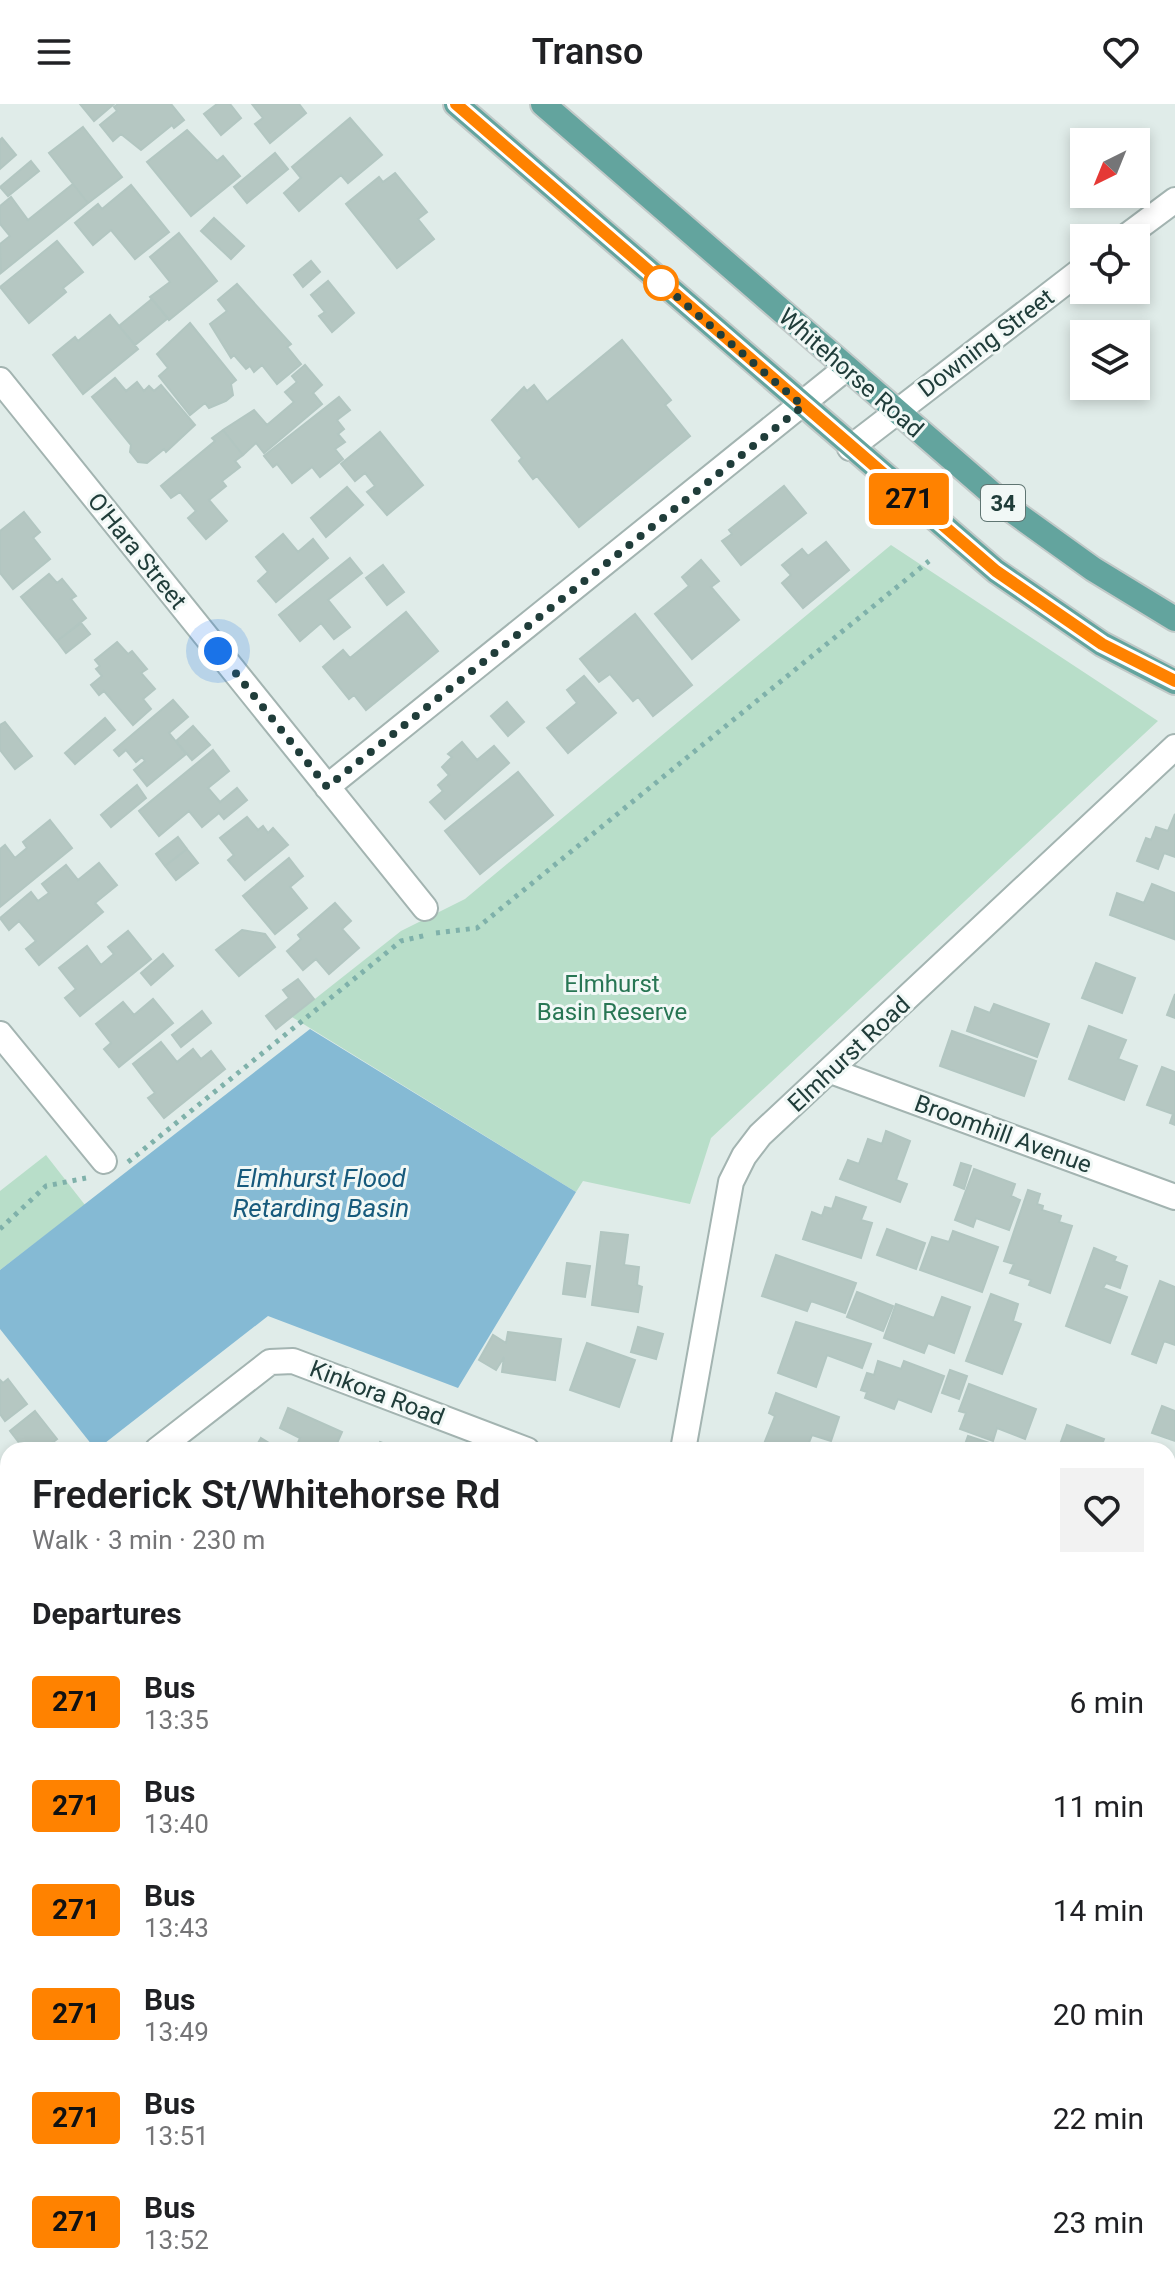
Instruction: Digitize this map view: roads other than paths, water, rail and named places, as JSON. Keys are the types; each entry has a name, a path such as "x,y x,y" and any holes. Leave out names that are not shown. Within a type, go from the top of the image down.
{"main road":[{"name":"34","path":"456,104 938,523 1048,610 1102,644 1175,682"},
{"name":"Whitehorse Road","path":"543,104 845,369 1054,542 1175,619"}],"street":[{"path":"1143,224 1175,200"},
{"name":"Downing Street","path":"850,448 1070,279"},
{"path":"327,787 803,406 845,369"},
{"name":"O'Hara Street","path":"0,380 425,908"},
{"name":"Elmhurst Road","path":"684,1442 731,1182 744,1156 760,1135 1175,747"},
{"path":"0,1034 107,1167"},
{"name":"Broomhill Avenue","path":"831,1071 1175,1197"},
{"name":"Kinkora Road","path":"167,1442 270,1362 293,1361 506,1442"}],"water":[{"name":"Elmhurst Flood Retarding Basin","path":"310,1029 576,1192 458,1388 268,1316 106,1442 90,1442 0,1329 0,1270"}],"park label":[{"name":"Elmhurst Basin Reserve","path":"612,998"}]}
